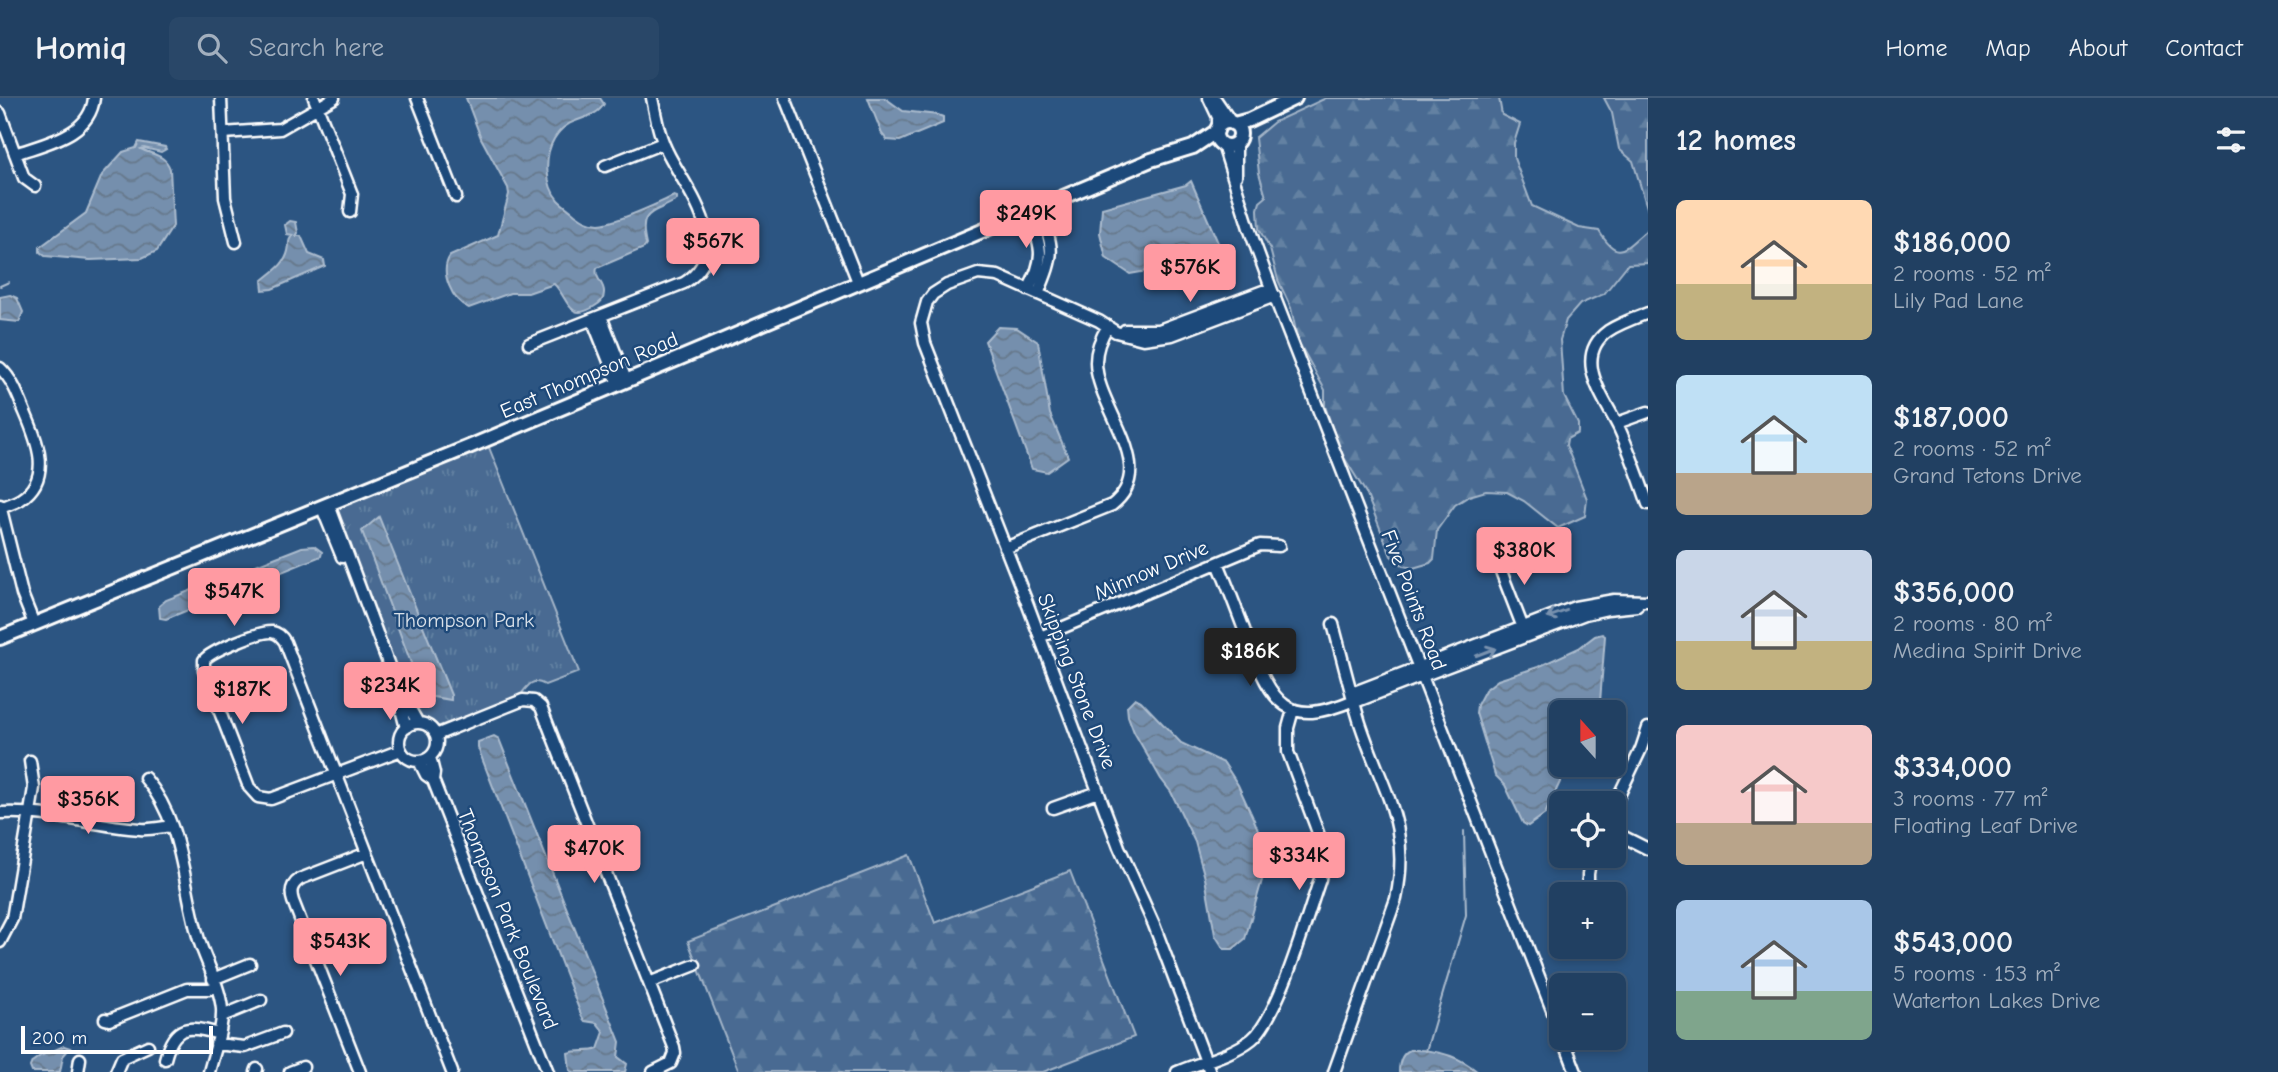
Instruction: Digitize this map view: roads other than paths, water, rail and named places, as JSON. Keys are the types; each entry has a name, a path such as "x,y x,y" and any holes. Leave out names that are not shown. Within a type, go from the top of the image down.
{"main road":[{"path":"1269,111 1267,116 1231,143 1218,141 1217,130 1223,123 1233,123 1269,111 1295,98"},
{"path":"1231,143 1240,129 1233,123"},
{"name":"East Thompson Road","path":"1193,147 1217,130"},
{"name":"East Thompson Road","path":"0,638 325,506 1150,160 1193,147 1231,143"}],"street":[{"path":"15,154 71,134 89,116 94,98"},
{"path":"221,98 225,198 236,242"},
{"path":"223,133 279,129 316,103 334,98"},
{"path":"417,98 456,197"},
{"path":"529,344 684,283 698,273 706,260 709,245 706,228 692,195 663,143 652,98"},
{"path":"785,98 858,282"},
{"path":"1209,98 1218,117 1217,130"},
{"path":"1215,98 1233,123"},
{"path":"316,103 352,194 350,212"},
{"path":"0,113 24,178 35,186"},
{"path":"605,166 663,143"},
{"name":"Five Points Road","path":"1231,143 1236,180 1249,228 1549,1002"},
{"path":"1033,210 1045,263 1033,292 1108,326 1128,330 1159,330 1225,311 1273,292"},
{"name":"Skipping Stone Drive","path":"1033,292 998,276 978,274 941,288 927,302 921,333 1098,792 1154,925 1210,1072"},
{"path":"1648,313 1610,330 1596,346 1592,357 1592,375 1617,423 1648,504"},
{"path":"597,317 622,382"},
{"path":"1005,548 1112,505 1131,487 1131,463 1097,372 1097,350 1108,326"},
{"path":"1,369 14,388 38,443 41,467 29,491 21,499 1,506 22,594 34,624"},
{"path":"1617,423 1648,412"},
{"path":"325,506 341,554 352,571 403,703 402,713 406,728"},
{"name":"Minnow Drive","path":"1040,637 1260,545 1279,545"},
{"path":"1492,548 1525,632"},
{"path":"1218,562 1267,686 1277,700 1293,710 1316,712 1525,632 1596,612 1648,603"},
{"path":"1333,624 1361,724 1393,805 1401,864 1396,899 1334,1072"},
{"path":"425,759 436,748 436,735 429,726 418,723 406,728 399,740 401,750 336,774 271,799 258,797 250,789 204,670 205,658 213,652 264,633 275,633 285,642 336,774 452,1072"},
{"path":"436,735 523,700 534,701 543,711 674,1047 674,1059 666,1067 653,1072"},
{"path":"403,703 418,723"},
{"path":"1177,1072 1243,1045 1260,1031 1268,1020 1320,879 1320,838 1288,752 1288,728 1293,710"},
{"path":"1621,791 1644,743 1648,728"},
{"name":"Thompson Park Boulevard","path":"401,750 409,758 425,759 426,775 433,780 548,1072"},
{"path":"0,942 12,919 30,813 34,788 30,761"},
{"path":"145,778 156,791 172,826 181,854 193,919 221,1000 222,1016 209,1072"},
{"path":"1054,808 1098,792"},
{"path":"0,813 30,813 141,830 172,826"},
{"path":"1626,838 1648,849"},
{"path":"360,1072 293,901 293,886 300,879 367,853"},
{"path":"105,1019 109,1020 187,989 209,989 214,983 250,964"},
{"path":"649,983 695,965"},
{"path":"222,1016 261,1000"},
{"path":"166,1059 170,1040 181,1031 193,1028 245,1047 284,1033"},
{"path":"116,1072 122,1058 148,1046"},
{"name":"Five Points Road","path":"1568,1050 1576,1072"},
{"path":"78,1072 80,1059"},
{"path":"290,1072 303,1067"}],"water":[{"path":"466,98 600,98 604,104 599,110 560,131 551,146 547,162 548,179 554,194 562,204 586,221 595,224 607,223 677,197 677,200 645,219 644,248 597,268 604,293 597,305 586,311 574,310 554,284 528,293 510,293 469,308 453,293 446,270 450,256 498,235 509,194 481,138"},
{"path":"868,98 885,98 903,111 938,115 943,117 943,123 900,141 887,140"},
{"path":"139,142 165,147 161,152 141,149 162,158 170,169 173,226 157,251 142,258 90,260 45,256 40,252 40,247 86,213 102,175 123,152 136,148"},
{"path":"1191,181 1219,245 1193,263 1130,274 1106,258 1100,233 1102,208 1186,185"},
{"path":"290,221 296,222 296,236 301,236 309,254 324,260 325,266 272,289 263,290 262,281 278,268 286,256 293,235 287,234 285,225"},
{"path":"10,295 17,298 23,312 19,322 0,320 0,297"},
{"path":"998,327 1017,328 1038,342 1050,414 1068,457 1047,472 1032,469 985,341"},
{"path":"379,517 451,700 427,696 421,690 362,531"},
{"path":"314,546 322,552 321,556 166,619 160,618 159,606 166,600 302,547"},
{"path":"1595,636 1605,636 1600,700 1549,700 1549,777 1562,777 1556,791 1549,791 1549,805 1545,814 1528,826 1523,823 1505,785 1495,775 1476,713 1477,705 1485,690 1498,680 1538,667 1579,648"},
{"path":"1135,698 1181,743 1224,763 1238,785 1259,832 1265,870 1245,939 1233,949 1224,949 1215,935 1205,878 1195,842 1171,792 1134,732 1127,706"},
{"path":"494,736 499,739 620,1042 618,1057 627,1064 625,1072 570,1070 568,1053 598,1049 604,1032 597,1023 585,1021 582,1017 478,748 478,742"},
{"path":"64,1046 70,1048 63,1056 60,1072 32,1072 32,1062"},
{"path":"1410,1050 1446,1054 1463,1061 1478,1072 1399,1072 1403,1057"}],"waterway":[{"path":"0,286 9,282"},
{"path":"1426,1051 1466,915 1464,831"}],"park label":[{"name":"Thompson Park","path":"464,620"}]}
